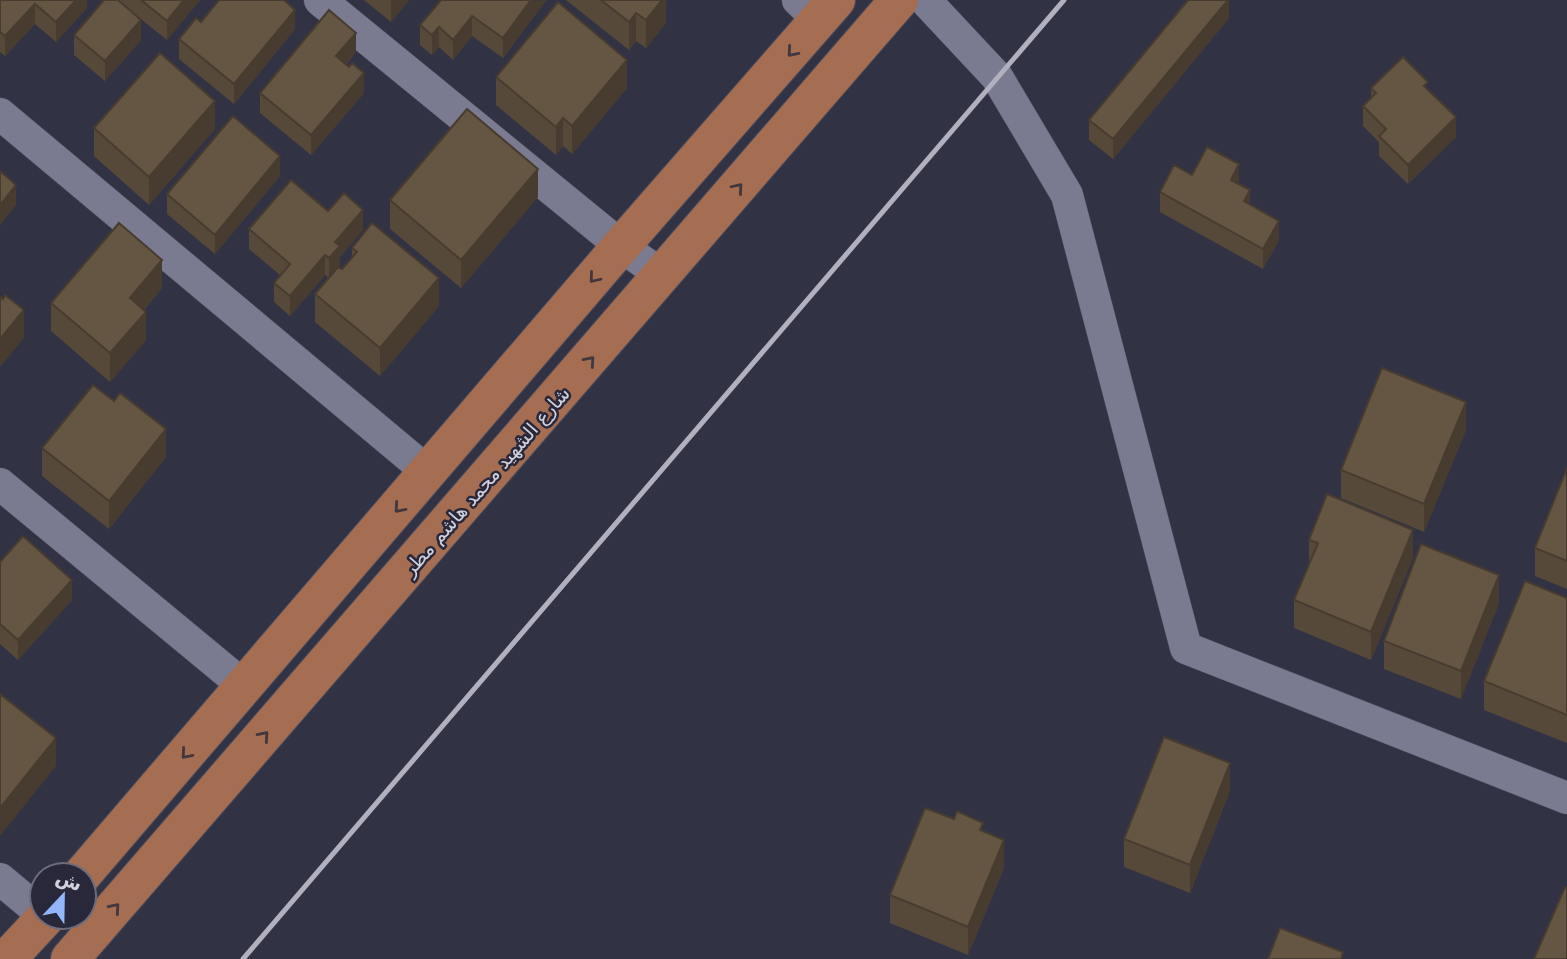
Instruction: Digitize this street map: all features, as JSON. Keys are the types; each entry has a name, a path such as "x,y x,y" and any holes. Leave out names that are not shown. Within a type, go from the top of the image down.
{"main road":[{"name":"شارع الشهيد محمد هاشم مطر","path":"70,959 900,0"},
{"path":"94,861 429,473 818,7"},
{"path":"7,959 32,931"}],"street":[{"path":"320,0 621,246 663,276"},
{"path":"925,0 997,77 1068,195 1186,648 1567,799"},
{"path":"0,114 429,473"},
{"path":"0,484 244,686"},
{"path":"0,879 28,903"}],"building":[{"path":"0,0 76,0 56,22 35,4 5,36 0,32"},
{"path":"104,0 118,0 141,20 105,61 74,35"},
{"path":"141,0 184,0 167,21"},
{"path":"219,0 284,0 295,10 234,84 179,39 196,18 201,22"},
{"path":"441,0 531,0 503,38 472,16 453,40 439,27 432,35 420,25"},
{"path":"601,0 662,0 646,20 636,13 629,22"},
{"path":"1188,0 1228,0 1113,139 1089,120"},
{"path":"558,2 627,60 572,126 563,118 556,127 496,77"},
{"path":"329,10 356,33 336,56 349,67 352,63 364,73 311,135 260,93"},
{"path":"160,53 215,101 149,177 94,128"},
{"path":"1403,57 1428,82 1424,86 1456,117 1408,165 1379,136 1386,129 1363,106 1376,93 1371,88"},
{"path":"467,109 538,169 461,260 390,200"},
{"path":"233,116 280,156 215,235 167,194"},
{"path":"1207,147 1239,164 1231,180 1250,190 1244,201 1279,221 1263,249 1160,192 1174,165 1192,175"},
{"path":"0,171 16,185 0,205"},
{"path":"291,180 328,211 344,193 363,210 335,242 340,246 329,258 325,255 290,296 274,283 290,264 249,229"},
{"path":"119,223 162,260 130,298 146,312 110,353 51,303"},
{"path":"372,223 439,278 380,348 315,294 338,267 342,269 357,252 352,248"},
{"path":"5,295 24,310 0,339 0,297 3,299"},
{"path":"1382,368 1466,402 1424,504 1341,470"},
{"path":"93,385 114,401 120,393 166,429 109,501 42,448"},
{"path":"1567,468 1567,561 1535,548"},
{"path":"1327,494 1413,530 1371,632 1294,600 1318,543 1309,540"},
{"path":"23,536 72,580 18,640 0,624 0,562"},
{"path":"1421,544 1499,575 1461,671 1384,641"},
{"path":"1525,581 1567,598 1567,715 1484,681"},
{"path":"0,694 56,738 0,808"},
{"path":"1164,737 1230,763 1190,865 1124,839"},
{"path":"925,808 954,819 957,811 983,823 980,830 1004,840 968,927 890,895"},
{"path":"1565,887 1567,959 1534,959"},
{"path":"1280,928 1343,952 1341,959 1268,959"}],"railway":[{"path":"243,959 1064,0"}]}
